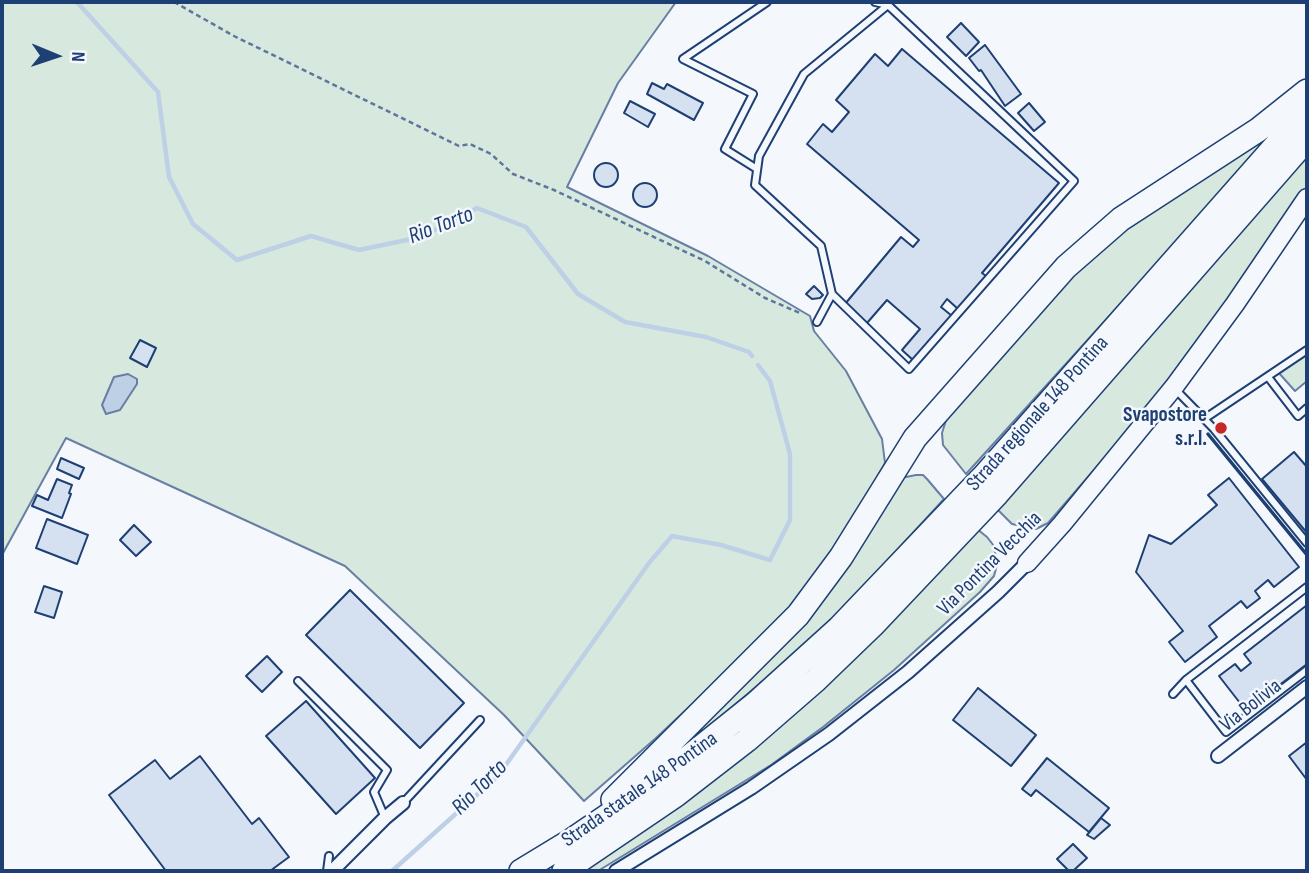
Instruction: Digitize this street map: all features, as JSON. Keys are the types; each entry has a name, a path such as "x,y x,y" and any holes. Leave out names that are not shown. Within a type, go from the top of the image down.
{"highway":[{"path":"572,840 798,615 833,569 915,439 1066,267 1121,219 1258,131 1307,91"},
{"name":"Strada regionale 148 Pontina","path":"990,486 1307,110"},
{"name":"Strada regionale 148 Pontina","path":"764,711 839,628 990,486 1307,139"},
{"name":"Strada statale 148 Pontina","path":"521,871 572,840 764,711"},
{"name":"Strada statale 148 Pontina","path":"564,871 676,795 764,711"}],"street":[{"name":"Via Pontina Vecchia","path":"616,871 751,788 829,734 908,672 998,592 1062,524 1174,387 1307,198"},
{"name":"Via Bolivia","path":"1218,756 1307,687"},
{"path":"326,871 403,803"}],"lane":[{"path":"757,169 725,149 753,94 683,60 767,2"},
{"path":"875,2 888,5 1074,181 909,369 832,294 821,246 755,185 759,156 804,74 888,5"},
{"path":"817,322 832,294"},
{"path":"1204,419 1307,350"},
{"path":"1268,377 1298,416 1307,408"},
{"path":"1174,387 1307,542"},
{"path":"1172,694 1186,680 1307,587"},
{"path":"1186,680 1226,732 1307,670"},
{"path":"298,681 387,770 374,792 385,818"},
{"path":"403,803 480,720"},
{"path":"326,871 329,856"}],"path":[{"path":"174,2 234,36 459,146 470,144 491,154 513,174 554,190 705,261 765,298 802,314"}],"shaded area":[{"path":"2,2 676,2 618,83 567,187 708,256 810,316 814,331 846,371 882,439 885,463 850,525 784,618 656,738 584,801 504,715 345,566 66,438 2,555"},
{"path":"1264,138 1268,141 966,474 943,445 942,433 947,417 1069,278 1112,239"},
{"path":"1307,156 1307,187 1173,379 1048,523 1036,529 1012,524 994,506"},
{"path":"1307,354 1307,381 1295,391 1278,372"},
{"path":"923,475 944,499 808,643 694,739 688,731 901,478"},
{"path":"977,529 994,546 997,565 994,576 894,670 771,765 598,871 572,871 620,841"}],"water":[{"path":"128,374 137,379 137,384 120,410 106,414 102,405 114,377"}],"building":[{"path":"961,23 979,42 966,56 947,37"},
{"path":"985,45 1021,94 1005,106 981,70 979,71 969,58"},
{"path":"902,49 1059,183 982,273 986,276 958,309 947,299 941,307 952,316 914,361 902,350 920,329 887,300 867,323 845,304 901,237 913,247 919,240 807,144 823,124 832,132 849,112 836,100 875,54 888,66"},
{"path":"652,83 664,89 667,84 703,103 694,120 647,94"},
{"path":"630,101 655,114 648,127 624,113"},
{"path":"1029,103 1045,122 1034,131 1018,113"},
{"path":"606,163 615,166 618,175 615,184 606,187 597,184 594,175 597,166"},
{"path":"645,183 656,190 657,195 650,206 645,207 634,200 633,195 640,184"},
{"path":"814,286 823,295 820,298 812,299 806,294"},
{"path":"140,340 156,348 147,367 130,358"},
{"path":"1294,452 1307,467 1307,533 1262,479"},
{"path":"61,458 84,468 79,479 57,469"},
{"path":"1229,478 1299,567 1274,587 1268,580 1255,591 1260,598 1247,608 1241,601 1209,626 1217,637 1185,662 1169,642 1183,631 1136,572 1149,535 1171,544 1217,505 1208,495"},
{"path":"57,479 72,485 62,518 32,506 37,495 48,500"},
{"path":"47,519 88,535 77,564 36,548"},
{"path":"134,525 151,542 136,556 120,540"},
{"path":"44,586 62,592 54,618 35,612"},
{"path":"350,590 464,703 420,748 306,635"},
{"path":"1307,605 1307,664 1269,693 1265,688 1259,693 1263,699 1247,712 1219,676 1235,664 1241,671 1251,663 1244,654"},
{"path":"267,656 282,672 262,692 246,676"},
{"path":"978,688 1036,735 1011,766 953,720"},
{"path":"306,701 375,778 336,814 266,736"},
{"path":"1307,742 1307,780 1289,756"},
{"path":"200,756 252,824 259,818 289,857 270,871 166,871 109,795 155,760 170,779"},
{"path":"1047,758 1109,808 1089,832 1036,790 1031,796 1022,789"},
{"path":"1101,818 1110,825 1094,839 1087,835"},
{"path":"1073,844 1087,858 1073,871 1069,871 1057,859"}],"waterway":[{"name":"Rio Torto","path":"77,2 158,92 169,177 193,224 237,260 311,236 359,250 421,237 477,208 526,227 578,294 625,322 706,337 749,352 752,356"},
{"name":"Rio Torto","path":"392,871 498,776 649,563 672,536 721,545 770,560 790,520 790,454 770,381 758,365"}],"wall":[{"path":"1208,434 1307,555"}],"place":[{"name":"Svapostore s.r.l.","path":"1221,428"}]}
